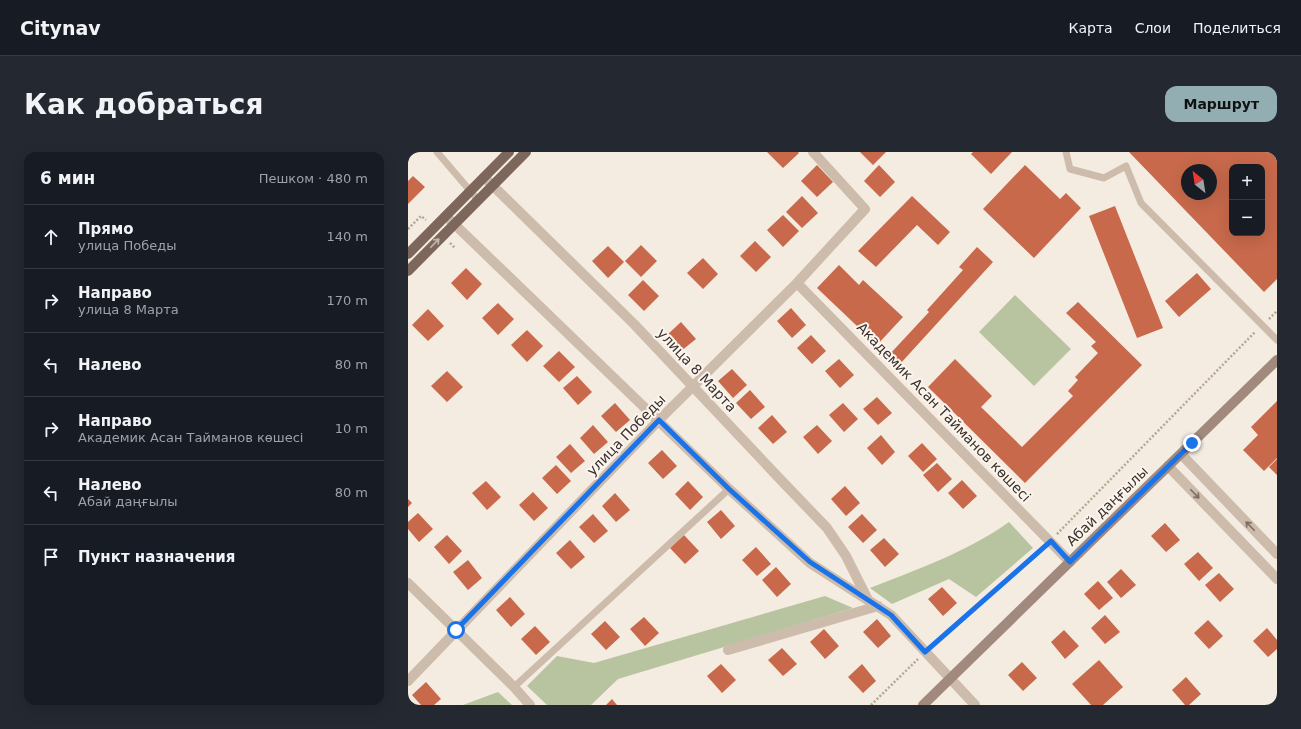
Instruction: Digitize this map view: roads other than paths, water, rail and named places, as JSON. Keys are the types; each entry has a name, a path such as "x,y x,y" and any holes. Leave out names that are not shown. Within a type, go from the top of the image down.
{"main road":[{"path":"408,254 509,152"},
{"path":"408,271 526,152"},
{"name":"Абай даңғылы","path":"923,705 1277,360"}],"street":[{"name":"улица Победы","path":"408,681 659,420 797,283 865,209 813,152"},
{"name":"улица 8 Марта","path":"484,177 634,324 827,528 846,556 868,600"},
{"path":"446,216 729,489 810,562 891,615 949,679 975,705"},
{"name":"Академик Асан Тайманов көшесі","path":"797,283 1070,562"},
{"path":"1181,454 1277,554"},
{"path":"1168,466 1277,579"},
{"path":"408,583 514,687 528,704"},
{"path":"728,650 878,606"}],"lane":[{"path":"437,152 478,200"},
{"path":"1066,152 1070,169 1104,178 1126,166 1141,203 1277,340"},
{"path":"514,687 729,489"}]}
